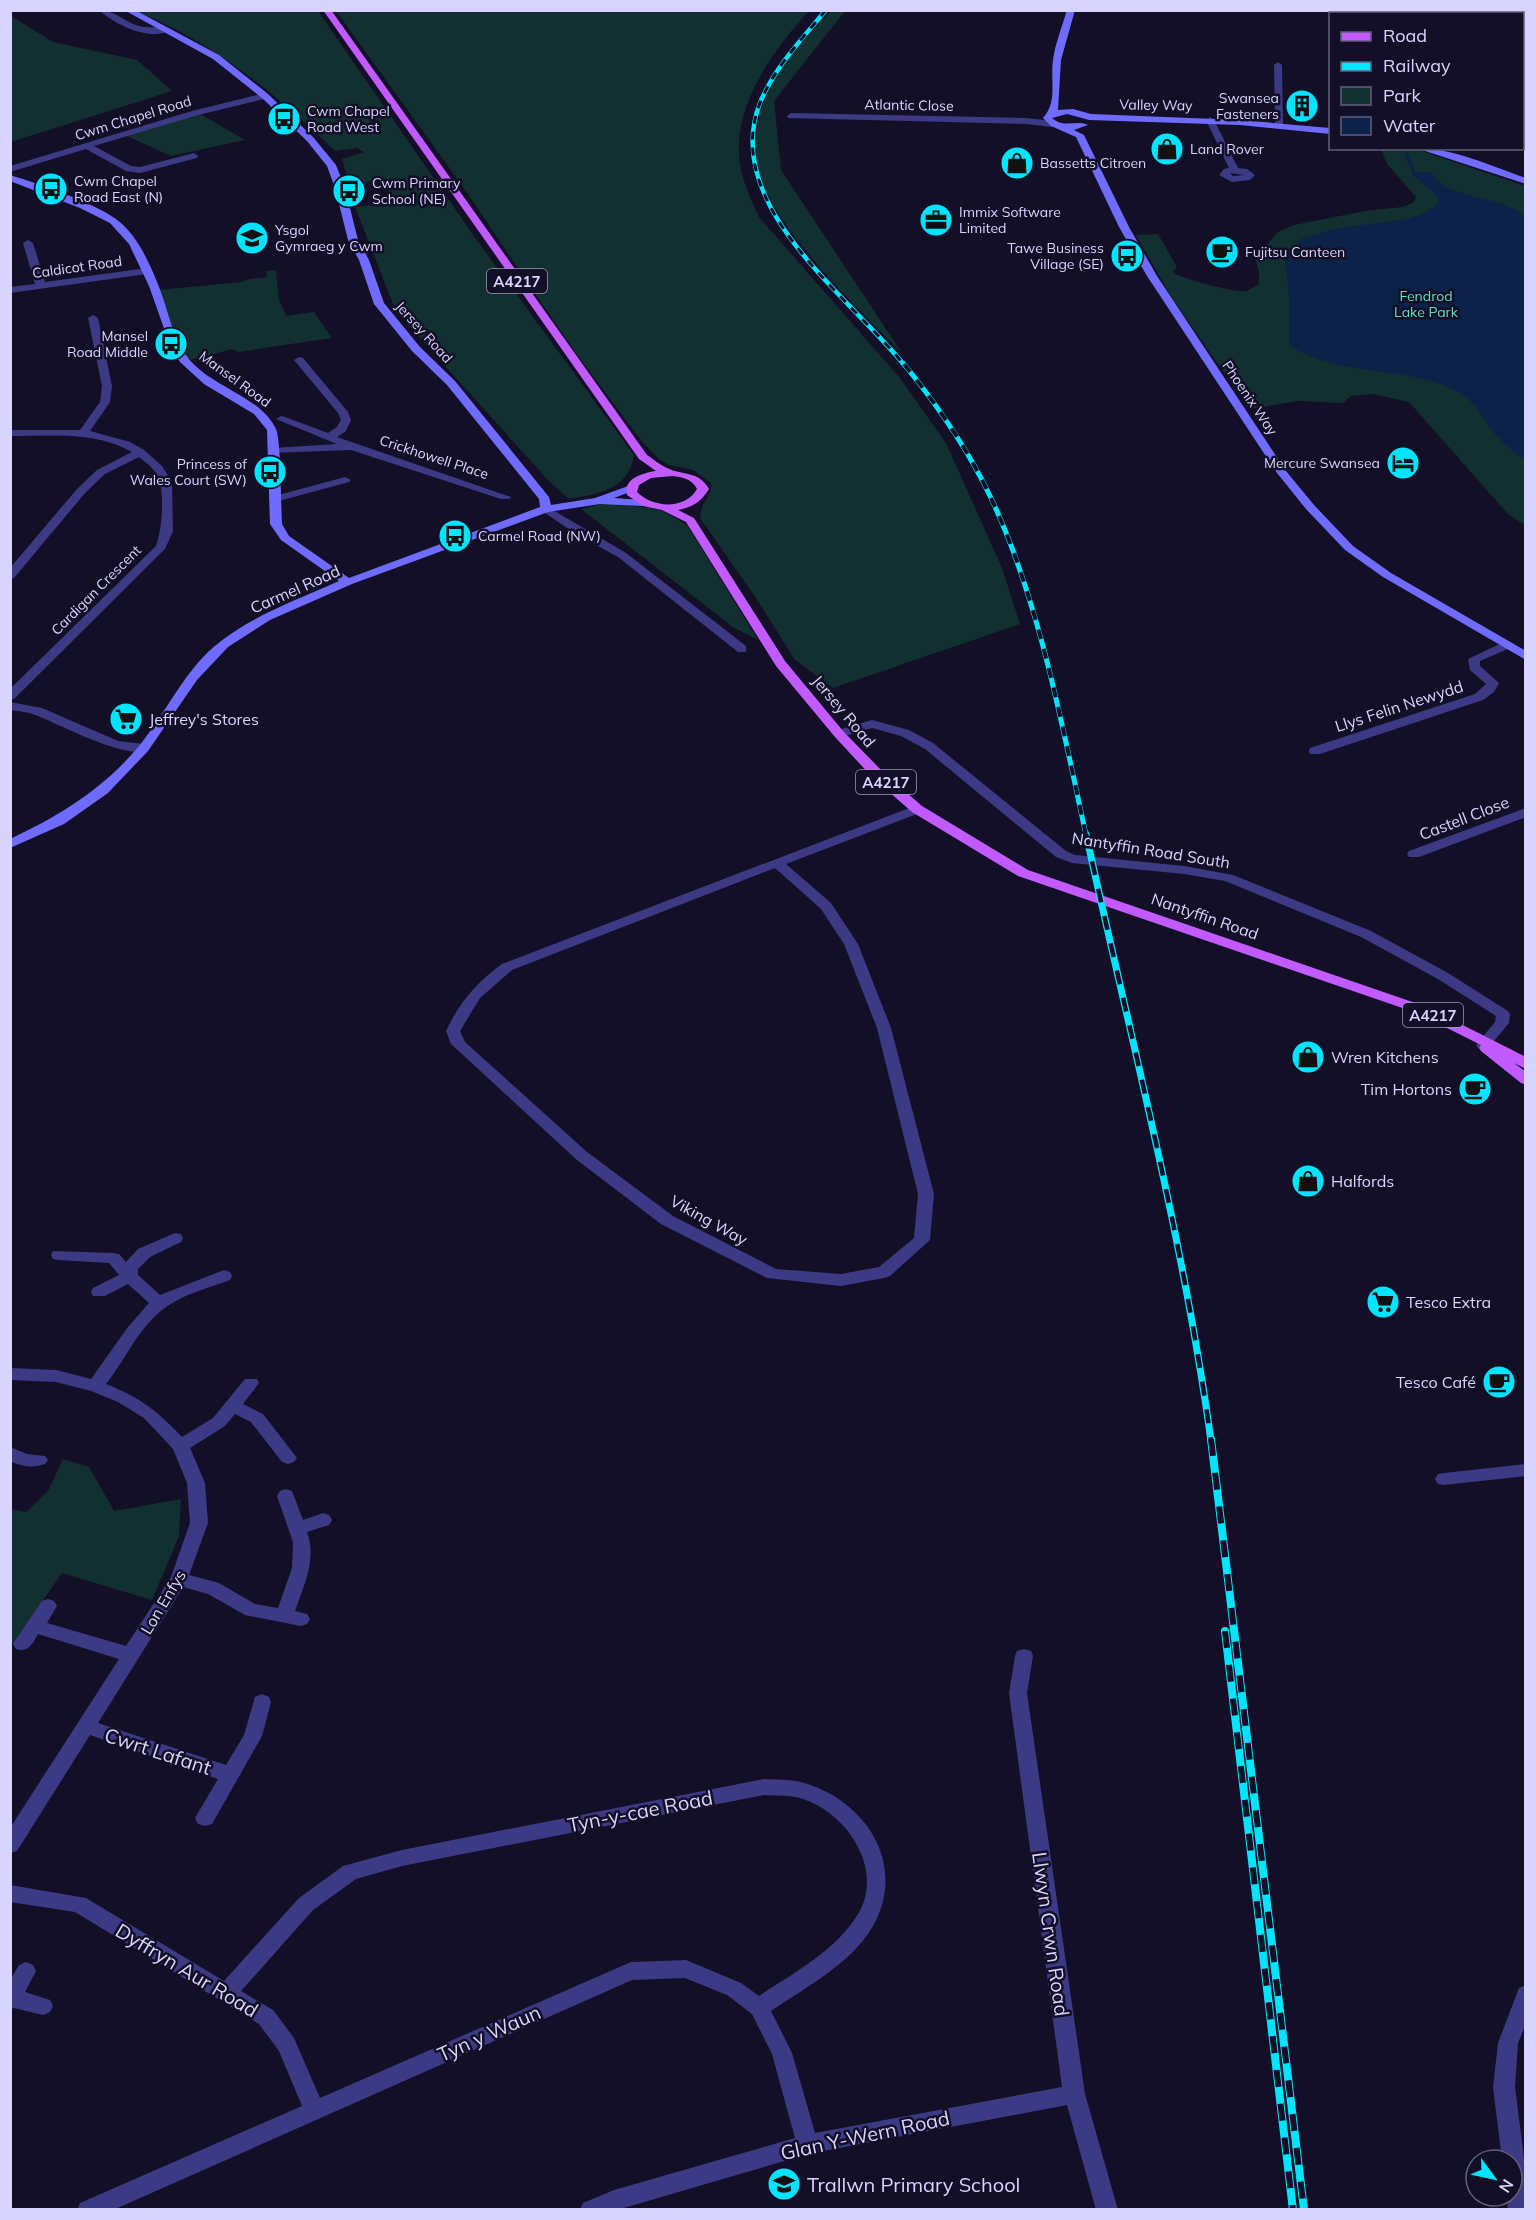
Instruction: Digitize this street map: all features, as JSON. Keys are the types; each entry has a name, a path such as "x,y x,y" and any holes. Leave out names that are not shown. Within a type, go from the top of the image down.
{"main road":[{"name":"A4217","path":"327,10 643,457 667,472"},
{"path":"642,477 643,457"},
{"path":"667,472 688,476 701,484 703,489 696,499 690,520 663,507 642,503 631,493 631,488 642,477 667,472"},
{"path":"663,507 687,504 696,499"},
{"name":"Jersey Road","path":"690,520 780,663 839,734 877,774 917,809 1023,873"},
{"name":"Nantyffin Road","path":"1023,873 1376,994 1485,1043 1526,1065"},
{"name":"Nantyffin Road","path":"1485,1043 1526,1080"}],"street":[{"path":"103,10 111,17 148,31 167,30"},
{"name":"Jersey Road","path":"128,10 216,57 265,96 310,139 331,163 353,240 379,304 484,424 544,499 546,508 580,532 622,555 742,649"},
{"path":"1053,120 1056,103 1057,60 1071,10"},
{"path":"1278,65 1279,124"},
{"name":"Cwm Chapel Road","path":"10,169 195,113 265,96"},
{"path":"1056,103 1075,112 1086,121"},
{"path":"1053,120 1075,112"},
{"name":"Atlantic Close","path":"790,116 1053,120"},
{"path":"1053,120 1086,121"},
{"path":"1053,120 1080,135 1086,121"},
{"path":"1210,120 1235,170"},
{"name":"Valley Way","path":"1086,121 1210,120 1279,124 1329,131"},
{"name":"Phoenix Way","path":"1080,135 1124,227 1152,276 1222,385 1300,496 1328,528 1370,563 1412,591 1526,656"},
{"path":"87,146 129,169 140,170 194,156"},
{"path":"1426,150 1526,181"},
{"path":"140,170 145,176 155,181"},
{"name":"Mansel Road","path":"10,178 83,206 113,221 133,243 147,271 176,348 184,360 208,382 258,412 272,430 276,524 285,538 348,582"},
{"path":"28,243 41,286"},
{"name":"Caldicot Road","path":"10,290 147,271"},
{"path":"83,433 105,402 107,386 93,318"},
{"path":"299,360 343,412 346,420 342,429 329,437"},
{"name":"Crickhowell Place","path":"281,418 354,447 504,497"},
{"name":"Cardigan Crescent","path":"10,433 83,433 126,444 140,452 157,466 166,482 167,531 161,547 10,696"},
{"name":"Crickhowell Place","path":"273,451 354,447"},
{"path":"10,576 81,491 100,472 140,452"},
{"path":"275,499 340,481 344,494"},
{"name":"Carmel Road","path":"597,501 631,488"},
{"name":"Carmel Road","path":"10,844 59,821 94,797 144,748 194,677 224,644 266,617 348,582 546,508 597,501 642,503"},
{"name":"Llys Felin Newydd","path":"1315,752 1479,697 1490,689 1493,683 1474,667 1474,659 1506,645"},
{"path":"10,706 38,711 115,745 144,748"},
{"name":"Nantyffin Road South","path":"839,734 872,724 905,732 929,747 1060,854 1072,859 1184,870 1228,878 1366,934 1443,975 1503,1014 1502,1023 1485,1043"},
{"name":"Viking Way","path":"777,863 826,906 851,944 884,1028 926,1194 922,1240 884,1272 841,1280 773,1274 667,1220 582,1156 458,1044 453,1032 470,999 486,982 507,967 917,809"},
{"name":"Castell Close","path":"1414,854 1526,812"},
{"path":"130,1277 130,1268 136,1259 176,1238"},
{"path":"59,1255 113,1258 159,1303"},
{"path":"94,1386 111,1368 130,1336 159,1303 224,1276"},
{"path":"99,1292 130,1277"},
{"name":"Lon Enfys","path":"12,1379 56,1376 94,1386 124,1398 150,1414 180,1446 196,1483 199,1523 180,1579 13,1836"},
{"path":"180,1446 212,1427 251,1383"},
{"path":"233,1406 257,1418 288,1458"},
{"path":"10,1453 25,1461 39,1460"},
{"path":"1444,1479 1526,1470"},
{"path":"180,1579 213,1588 251,1610 293,1617 301,1568 302,1542 286,1496"},
{"path":"298,1528 322,1520"},
{"path":"22,1644 48,1606"},
{"path":"34,1626 131,1655"},
{"name":"Llwyn Crwn Road","path":"1024,1656 1018,1693 1074,2094 1107,2210"},
{"name":"Cwrt Lafant","path":"205,1818 254,1736 262,1702"},
{"name":"Cwrt Lafant","path":"85,1726 231,1775"},
{"name":"Tyn-y-cae Road","path":"226,1994 306,1904 350,1872 402,1858 764,1786 800,1790 840,1810 858,1828 872,1852 879,1878 876,1899 866,1921 844,1946 759,2008"},
{"name":"Dyffryn Aur Road","path":"10,1893 79,1904 266,2018 287,2045 314,2109"},
{"name":"Tyn y Waun","path":"88,2210 631,1971 686,1969 734,1989 759,2008 782,2053 808,2144"},
{"path":"26,1971 11,1999 43,2006"},
{"path":"1519,2210 1504,2087 1508,2043 1526,1994"},
{"name":"Glan Y-Wern Road","path":"591,2210 610,2201 808,2144 1074,2094"}],"green space":[{"path":"831,10 845,11 774,101 781,170 902,353 843,293 801,244 769,197 760,175 756,155 756,134 767,94 779,71"},
{"path":"135,11 318,11 476,239 634,455 626,476 611,488 569,499 548,480 427,346 393,304 355,207 392,203 386,181 349,183 342,159 364,152 357,148 335,151 242,71 190,37"},
{"path":"336,11 809,11 781,44 757,82 748,102 739,144 740,165 745,185 759,217 900,378 946,443 1002,568 1020,624 833,688 795,660 758,601 700,518 711,483 693,470 669,465 660,460 643,443 575,352 463,187"},
{"path":"11,16 53,42 137,60 172,91 11,142"},
{"path":"199,113 245,140 171,156 127,136"},
{"name":"Fendrod Lake Park","path":"1381,150 1415,150 1525,186 1525,525 1508,514 1409,402 1373,394 1351,396 1343,403 1297,401 1249,409 1170,295 1136,235 1158,234 1177,267 1173,272 1178,275 1220,288 1248,290 1259,284 1259,272 1255,258 1278,232 1294,225 1365,211 1403,207 1414,202 1416,197 1387,164"},
{"path":"276,270 279,300 286,316 314,312 332,338 238,352 233,349 190,360 179,348 158,290 241,282 267,277 266,271"},
{"path":"606,503 663,511 687,525 758,640 733,627 581,509"},
{"path":"63,1459 89,1467 114,1511 181,1499 179,1536 152,1600 62,1573 11,1646 11,1509 26,1512 48,1491"}],"water":[{"path":"1431,172 1439,182 1450,188 1502,204 1525,216 1525,460 1500,440 1477,408 1458,392 1417,377 1329,362 1289,345 1289,297 1285,261 1301,239 1333,229 1408,219 1426,212 1438,204 1437,196 1411,173"}],"waterway":[{"path":"1406,154 1415,175"}],"railway":[{"path":"826,10 781,66 760,103 752,141 758,177 774,213 797,247 905,366"},
{"path":"904,364 962,445 982,480 1008,537 1023,578 1048,664 1086,835"},
{"path":"1086,834 1171,1212 1211,1441"},
{"path":"1211,1439 1304,2210"},
{"path":"1225,1631 1293,2210"}],"place":[{"name":"Swansea Fasteners","path":"1302,106"},
{"name":"Cwm Chapel Road West","path":"284,119"},
{"name":"Land Rover","path":"1167,149"},
{"name":"Bassetts Citroen","path":"1017,163"},
{"name":"Cwm Chapel Road East (N)","path":"51,189"},
{"name":"Cwm Primary School (NE)","path":"349,191"},
{"name":"Immix Software Limited","path":"936,220"},
{"name":"Ysgol Gymraeg y Cwm","path":"252,238"},
{"name":"Fujitsu Canteen","path":"1222,252"},
{"name":"Tawe Business Village (SE)","path":"1127,256"},
{"name":"Mansel Road Middle","path":"171,344"},
{"name":"Mercure Swansea","path":"1403,463"},
{"name":"Princess of Wales Court (SW)","path":"270,472"},
{"name":"Carmel Road (NW)","path":"455,536"},
{"name":"Jeffrey's Stores","path":"126,719"},
{"name":"Wren Kitchens","path":"1308,1057"},
{"name":"Tim Hortons","path":"1475,1089"},
{"name":"Halfords","path":"1308,1181"},
{"name":"Tesco Extra","path":"1383,1302"},
{"name":"Tesco Café","path":"1499,1382"},
{"name":"Trallwn Primary School","path":"784,2184"}]}
